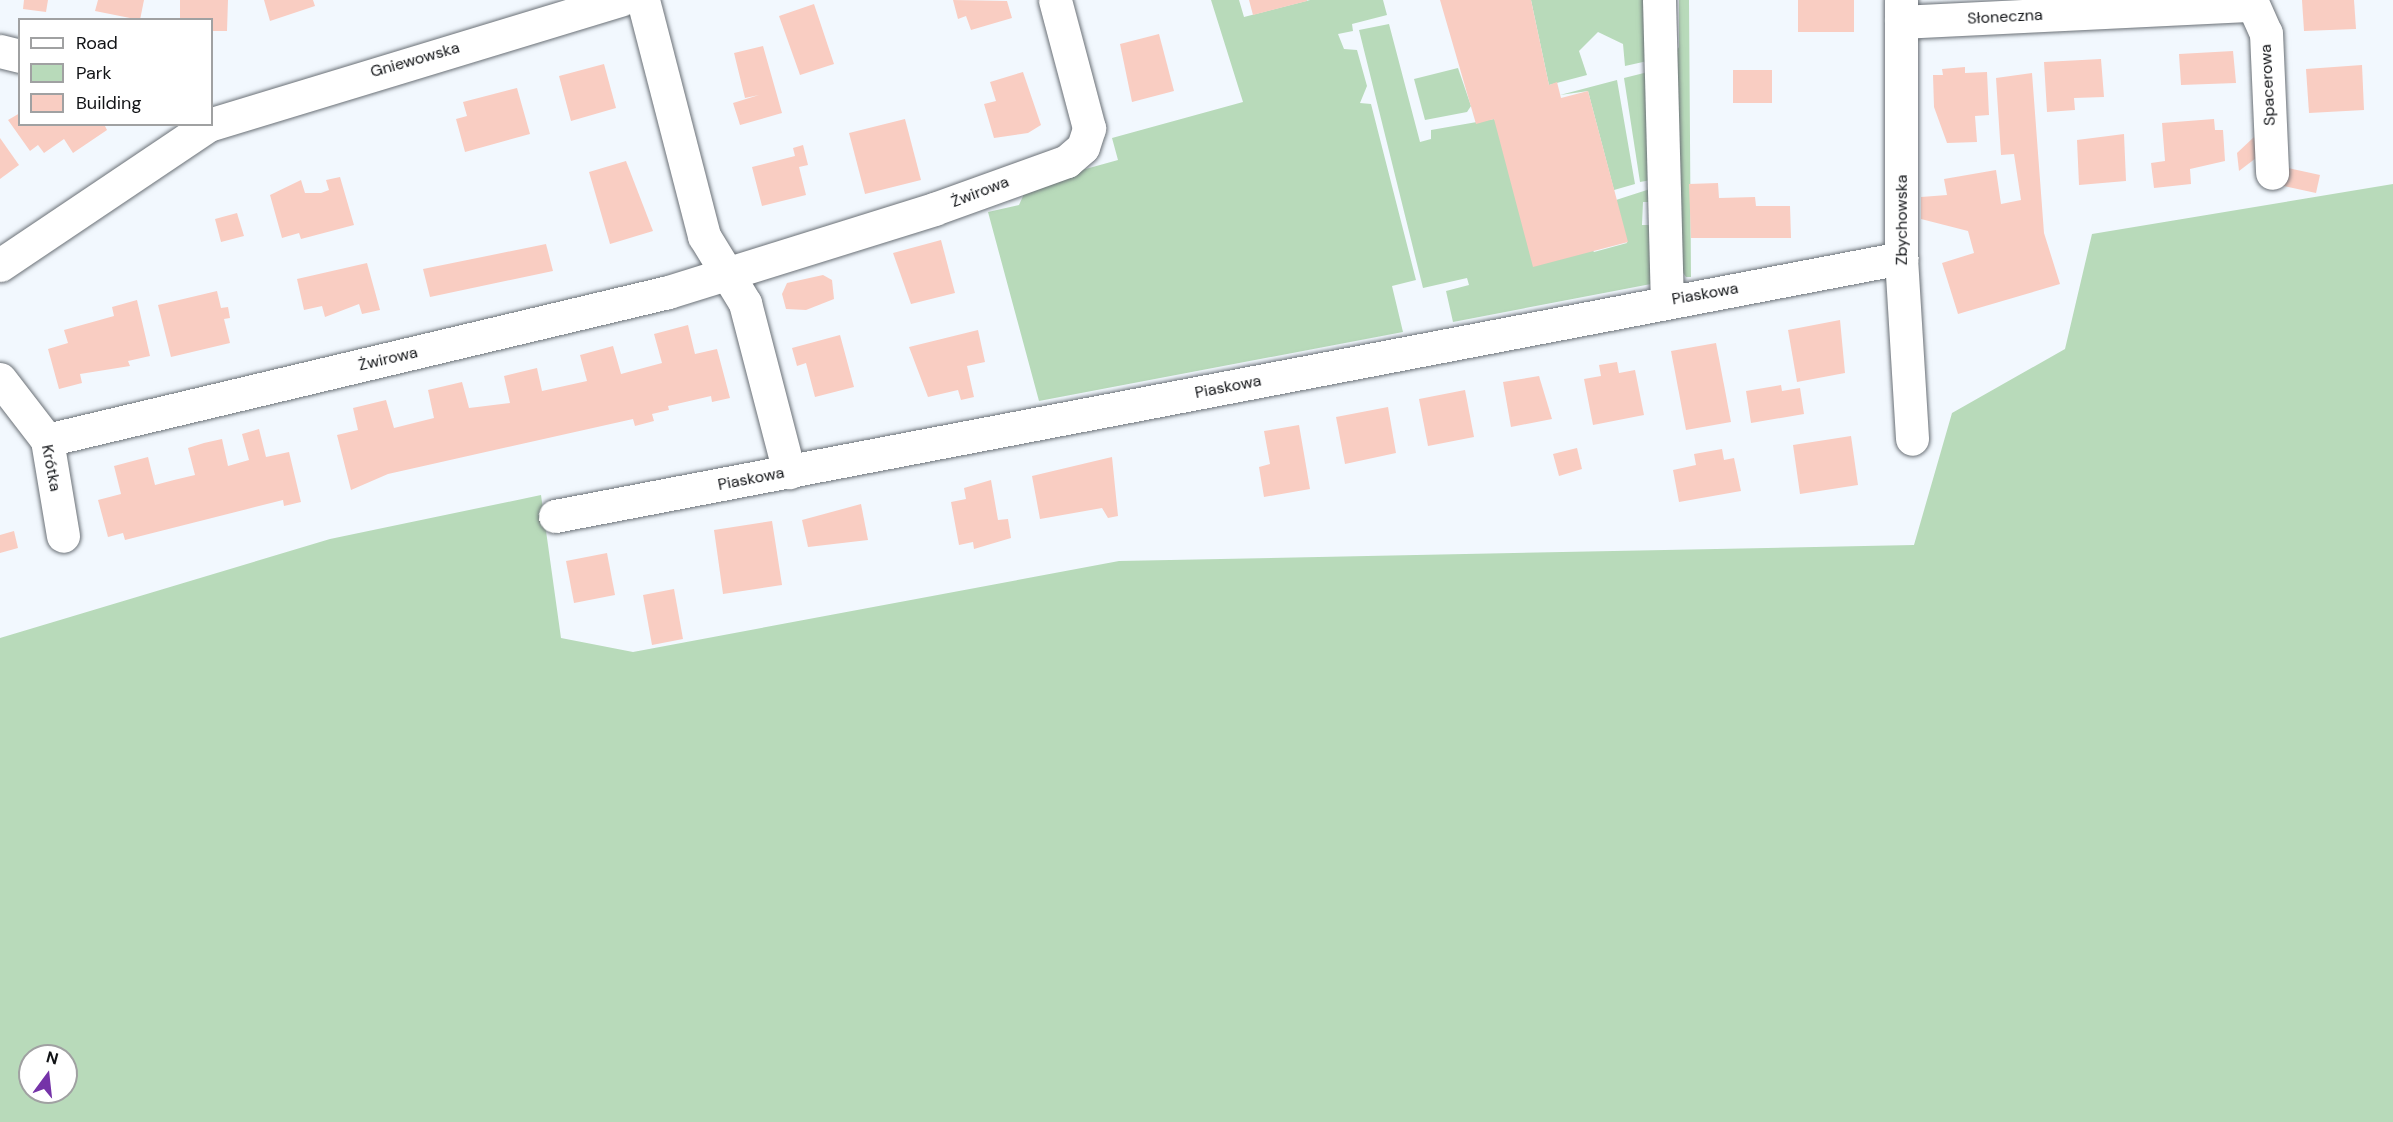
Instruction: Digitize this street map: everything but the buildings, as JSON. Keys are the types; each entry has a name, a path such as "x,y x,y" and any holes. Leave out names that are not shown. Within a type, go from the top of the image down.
{"street":[{"name":"Gniewowska","path":"214,117 621,0"},
{"path":"643,0 704,236 745,303 789,472"},
{"name":"Żwirowa","path":"47,440 668,292 934,209 1067,161 1083,147 1089,128 1055,0"},
{"path":"1659,0 1667,301"},
{"name":"Słoneczna","path":"1901,11 2252,2"},
{"name":"Spacerowa","path":"2252,2 2266,33 2272,173"},
{"name":"Zbychowska","path":"1901,11 1901,258 1912,439"},
{"path":"0,51 18,56"},
{"name":"Gniewowska","path":"0,265 201,126"},
{"name":"Piaskowa","path":"555,516 1667,301 1901,258"},
{"name":"Krótka","path":"0,379 47,440 63,536"}],"green space":[{"path":"1211,0 1239,0 1244,17 1310,0 1383,0 1387,15 1352,24 1353,31 1338,34 1344,49 1357,50 1367,86 1360,103 1371,104 1416,280 1392,286 1403,332 1039,401 988,212 1019,205 1028,185 1118,160 1112,138 1243,102"},
{"path":"1531,0 1650,0 1652,60 1625,66 1623,44 1598,32 1579,51 1587,75 1549,85"},
{"path":"1679,0 1689,0 1691,277 1686,277 1681,270 1670,62 1679,47"},
{"path":"1389,24 1420,142 1431,139 1431,130 1494,119 1594,252 1627,243 1616,200 1650,189 1652,202 1643,202 1642,225 1649,225 1651,284 1453,322 1446,291 1469,285 1467,278 1423,288 1359,30"},
{"path":"1458,68 1471,106 1467,112 1425,120 1414,79"},
{"path":"1652,71 1651,180 1640,182 1624,78"},
{"path":"1617,80 1635,184 1614,190 1588,91 1560,95"},
{"path":"2393,184 2393,1122 0,1122 0,638 330,539 541,495 561,638 633,652 1119,561 1914,545 1952,413 2065,349 2092,234"}]}
